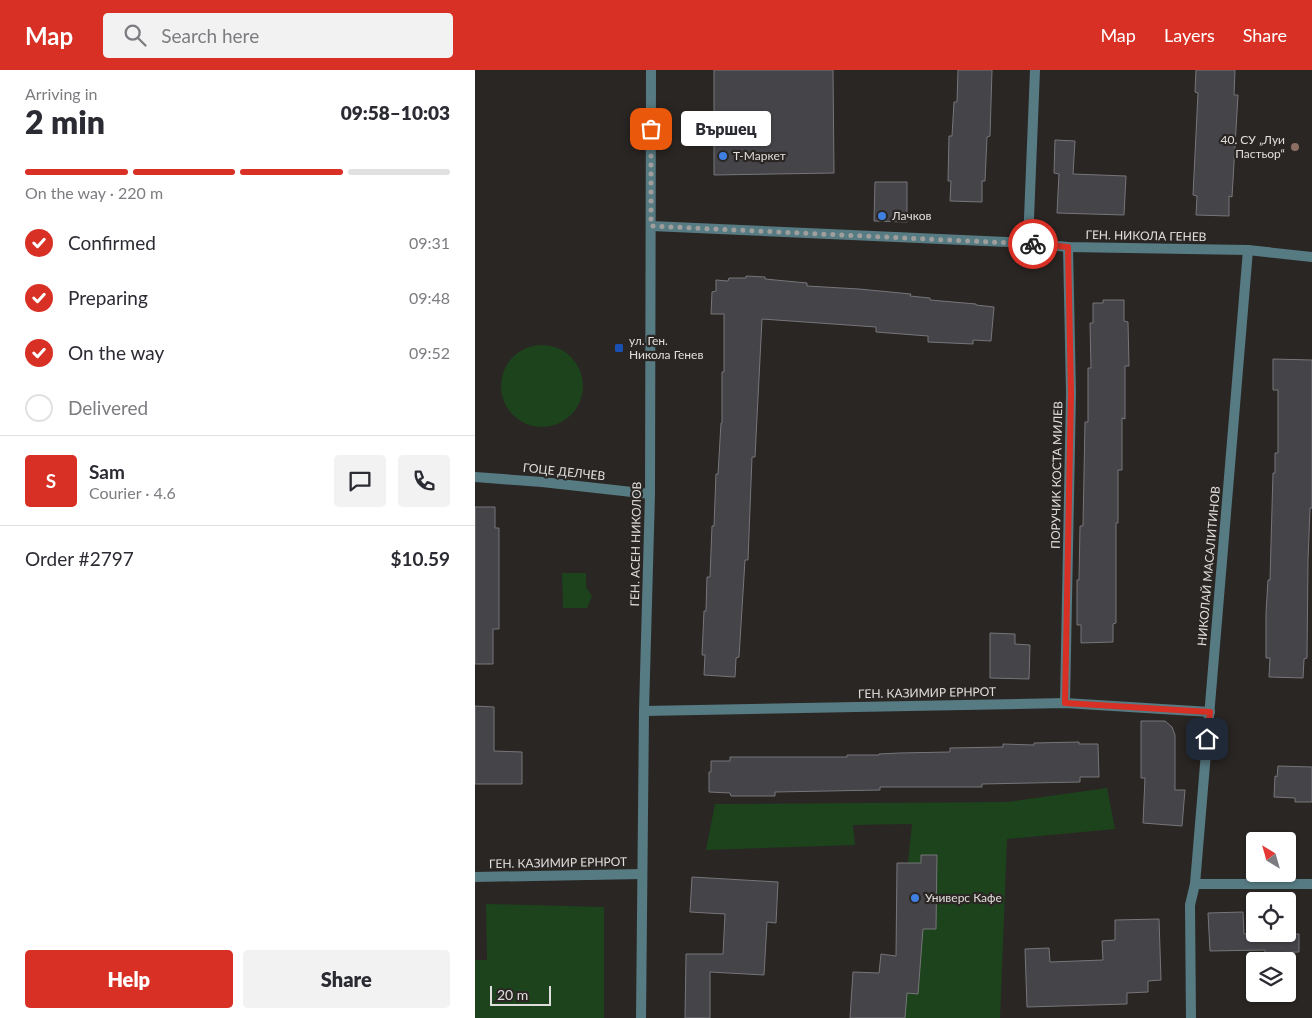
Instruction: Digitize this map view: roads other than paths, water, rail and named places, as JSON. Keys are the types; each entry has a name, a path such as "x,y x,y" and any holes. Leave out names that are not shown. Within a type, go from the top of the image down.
{"street":[{"name":"ГЕН. АСЕН НИКОЛОВ","path":"641,1018 644,711 650,494 651,70"},
{"path":"1028,243 1035,70"},
{"name":"ГЕН. НИКОЛА ГЕНЕВ","path":"651,226 1028,243 1068,247 1247,250 1312,257"},
{"name":"ПОРУЧИК КОСТА МИЛЕВ","path":"1065,703 1071,393 1068,247"},
{"name":"НИКОЛАЙ МАСАЛИТИНОВ","path":"1191,1018 1190,905 1195,884 1210,712 1247,250"},
{"name":"ГОЦЕ ДЕЛЧЕВ","path":"475,477 542,482 650,494"},
{"name":"ГЕН. КАЗИМИР ЕРНРОТ","path":"644,711 1065,703 1210,712"},
{"name":"ГЕН. КАЗИМИР ЕРНРОТ","path":"475,877 642,874"},
{"path":"1195,884 1312,884"}],"place":[{"name":"Вършец","path":"651,129"},
{"name":"40. СУ „Луи Пастьор“","path":"1295,147"},
{"name":"Т-Маркет","path":"723,156"},
{"name":"Лачков","path":"882,216"},
{"name":"ул. Ген. Никола Генев","path":"619,348"},
{"name":"Универс Кафе","path":"915,898"}]}
